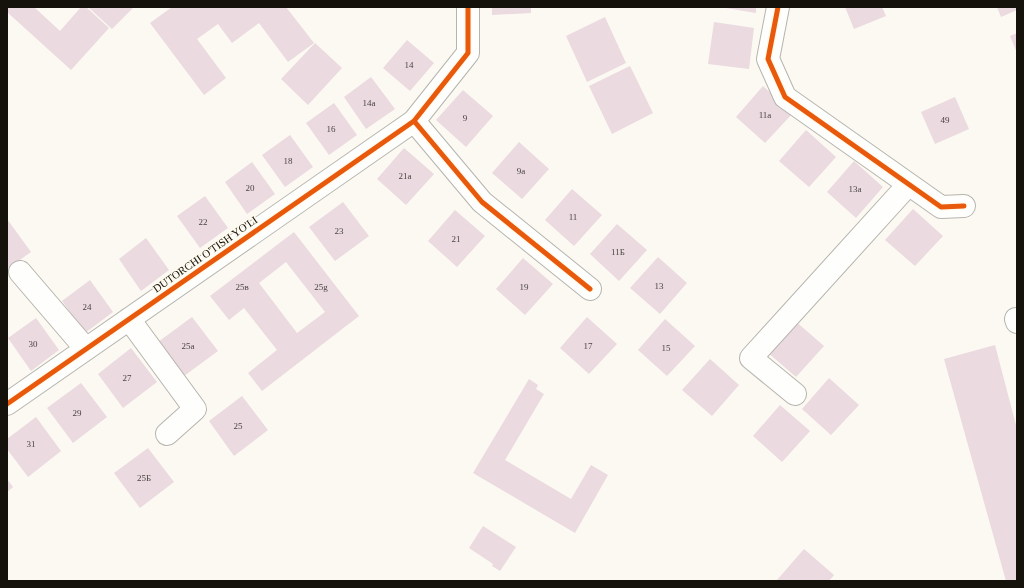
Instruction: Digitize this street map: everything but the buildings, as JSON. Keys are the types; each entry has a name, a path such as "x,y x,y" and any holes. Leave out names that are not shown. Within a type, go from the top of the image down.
{"street":[{"name":"DUTORCHI O'TISH YO'LI","path":"7,404 414,121 468,53 468,7"},
{"path":"778,7 768,58 785,97 941,208 964,206"},
{"path":"414,121 482,202 590,289"},
{"path":"795,394 751,358 908,185"},
{"path":"20,272 86,349"},
{"path":"129,319 195,409 167,434"}],"cycle path":[{"path":"468,7 468,53 414,121 482,202 590,289"},
{"path":"778,7 768,59 785,97 941,207 964,206"},
{"path":"7,404 414,121"}]}
